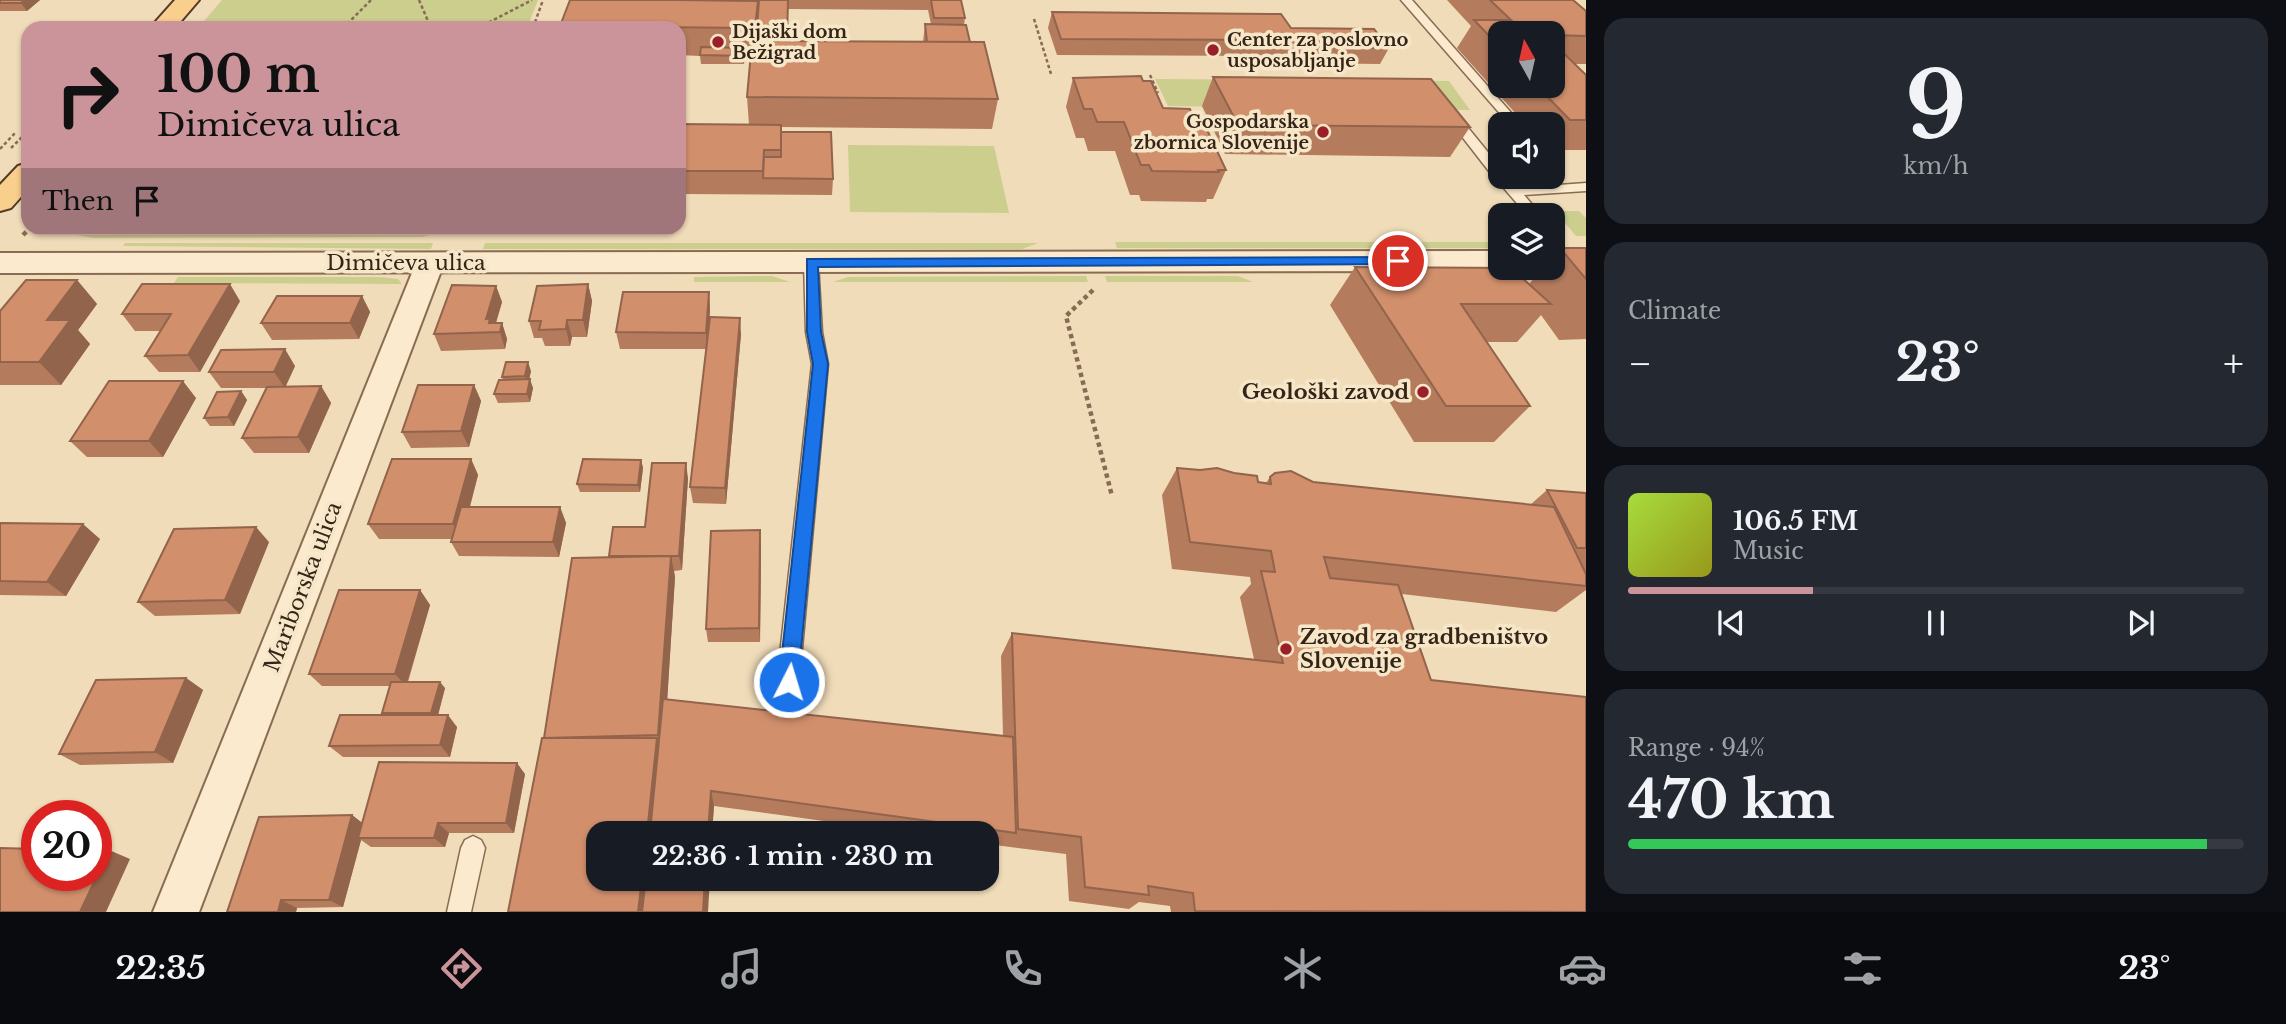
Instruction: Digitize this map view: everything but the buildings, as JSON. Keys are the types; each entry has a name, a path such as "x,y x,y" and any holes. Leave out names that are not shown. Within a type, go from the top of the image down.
{"main road":[{"path":"168,21 188,0"},
{"path":"0,202 21,180"}],"street":[{"name":"Dimičeva ulica","path":"0,263 1488,261"},
{"name":"Mariborska ulica","path":"176,912 430,262"}],"lane":[{"path":"1406,0 1504,112"},
{"path":"1448,111 1488,161"},
{"path":"1565,187 1586,187"},
{"path":"1511,189 1524,203"},
{"path":"1514,192 1543,189"},
{"path":"789,682 820,364 814,332 811,262"},
{"path":"459,912 473,848"}],"path":[{"path":"350,21 370,0"},
{"path":"419,0 429,21"},
{"path":"492,21 532,0"},
{"path":"536,21 543,0"},
{"path":"1034,19 1051,75"},
{"path":"1150,75 1158,93"},
{"path":"0,149 16,132"},
{"path":"1098,285 1066,316 1112,496"}],"green space":[{"path":"222,0 538,0 530,21 204,21"},
{"path":"1155,79 1449,81 1470,110 1168,106"},
{"path":"848,145 994,146 1009,213 850,212"},
{"path":"1565,211 1579,211 1586,218 1586,236 1576,236 1565,223"},
{"path":"77,235 430,235 422,237 93,238"},
{"path":"1115,242 1488,242 1488,248 1117,248"},
{"path":"125,243 433,243 431,249 123,246"},
{"path":"485,243 1038,243 1022,249 483,249"},
{"path":"772,276 790,282 694,282 694,277"},
{"path":"1086,276 1088,282 833,282 848,277"},
{"path":"1105,276 1238,276 1253,282 1107,282"},
{"path":"178,277 380,277 398,279 402,284 174,283"}],"place":[{"name":"Dijaški dom Bežigrad","path":"718,42"},
{"name":"Center za poslovno usposabljanje","path":"1213,50"},
{"name":"Gospodarska zbornica Slovenije","path":"1323,132"},
{"name":"Geološki zavod","path":"1423,392"},
{"name":"Zavod za gradbeništvo Slovenije","path":"1286,649"}],"route":[{"path":"789,682 801,537 820,364 814,332 811,262 1398,261"}]}
